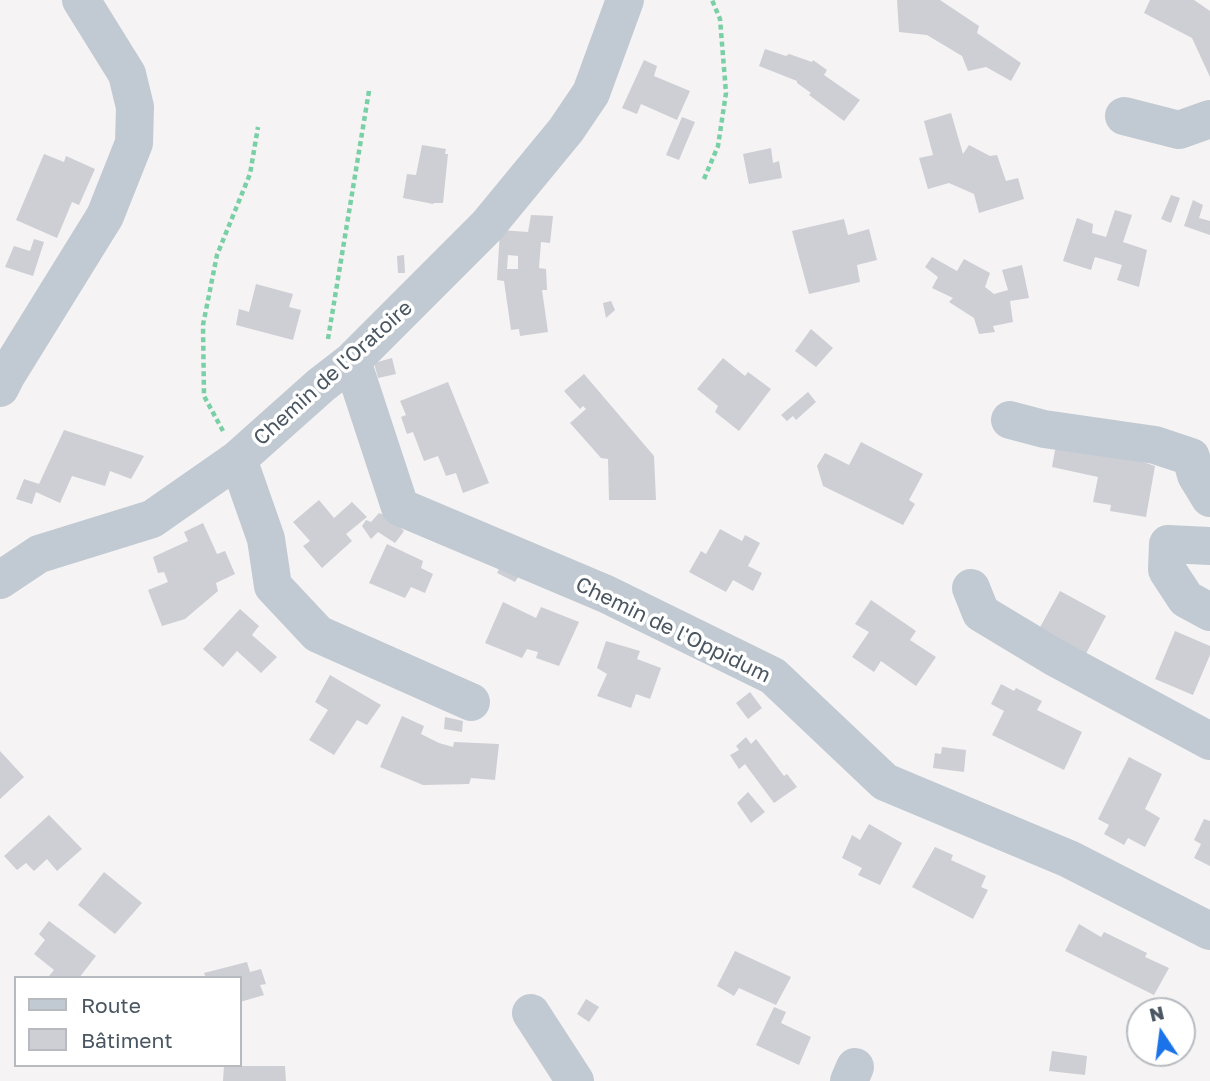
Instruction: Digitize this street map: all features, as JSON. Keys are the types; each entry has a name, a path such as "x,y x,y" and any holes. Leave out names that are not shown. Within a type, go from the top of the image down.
{"street":[{"path":"0,388 105,216 134,143 135,107 127,74 81,0"},
{"name":"Chemin de l'Oratoire","path":"0,580 39,554 152,519 238,459 352,361 486,226 566,130 592,93 625,0"},
{"path":"1124,116 1179,130 1210,119"},
{"name":"Chemin de l'Oppidum","path":"352,361 400,507 606,594 773,676 885,782 1069,859 1210,931"},
{"path":"1010,420 1044,429 1155,445 1191,457 1196,475 1210,498"},
{"path":"238,459 266,539 274,586 318,634 471,702"},
{"path":"1210,546 1168,544 1167,570 1186,599 1210,612"},
{"path":"971,588 981,613 1054,657 1210,741"},
{"path":"531,1013 575,1081"}],"path":[{"path":"704,179 718,146 726,93 720,19 712,0"},
{"path":"321,385 369,91"},
{"path":"238,459 204,396 203,325 217,255 250,174 258,127"}],"building":[{"path":"897,0 940,0 979,26 977,33 1021,63 1011,81 986,67 968,71 962,56 927,35 899,32"},
{"path":"1150,0 1194,0 1210,11 1210,77 1192,38 1144,13"},
{"path":"765,49 812,62 813,60 827,70 824,75 860,100 844,121 809,95 811,93 797,81 759,66"},
{"path":"644,60 657,66 654,76 690,91 677,120 641,104 637,114 622,108"},
{"path":"951,113 963,154 969,145 990,156 997,155 1006,181 1018,178 1024,199 979,213 974,194 949,183 928,189 919,158 933,155 924,121"},
{"path":"682,117 695,122 679,160 666,155"},
{"path":"422,145 446,149 445,154 448,154 443,203 433,204 403,198 407,174 416,175"},
{"path":"771,148 773,163 779,161 782,178 749,184 743,154"},
{"path":"44,154 64,162 66,156 95,169 79,205 72,202 57,238 16,220"},
{"path":"1171,195 1180,198 1171,223 1161,219"},
{"path":"1193,200 1203,205 1199,218 1210,221 1210,235 1184,226"},
{"path":"1115,210 1132,215 1123,242 1147,250 1139,287 1117,280 1122,265 1095,257 1091,270 1063,261 1077,218 1093,224 1092,233 1106,237"},
{"path":"531,215 553,216 550,243 541,242 539,268 546,269 547,290 542,290 548,332 520,336 519,329 511,330 504,281 497,280 500,230 528,232","holes":["508,255 518,256 518,269 507,269"]},
{"path":"844,219 848,235 869,229 877,260 857,265 860,282 809,294 792,231"},
{"path":"34,239 44,242 33,276 5,267 14,246 30,251"},
{"path":"404,255 405,273 398,273 397,256"},
{"path":"932,257 957,271 964,259 990,273 985,287 994,294 1008,290 1002,270 1022,265 1029,298 1010,301 1013,322 993,326 995,332 979,334 974,318 949,302 953,298 932,288 938,277 925,267"},
{"path":"256,284 293,294 289,307 301,310 293,340 236,325 239,309 249,312"},
{"path":"611,301 615,310 606,318 603,303"},
{"path":"811,329 833,348 816,367 795,351"},
{"path":"392,358 396,374 378,378 374,363"},
{"path":"723,358 745,376 748,372 771,389 739,431 715,412 718,406 697,389"},
{"path":"584,374 654,456 656,500 609,500 608,459 601,458 570,423 586,409 583,406 580,409 564,391"},
{"path":"448,382 489,483 463,493 456,473 446,476 438,456 424,461 413,432 407,434 401,417 406,415 400,401"},
{"path":"808,392 816,402 796,420 793,416 787,421 781,415"},
{"path":"64,430 144,456 131,479 110,471 105,486 72,476 60,503 36,492 32,504 16,499 24,479 39,484"},
{"path":"1058,434 1155,466 1146,517 1110,511 1111,505 1093,502 1098,477 1052,467"},
{"path":"861,442 923,474 909,500 915,504 903,525 823,486 817,466 825,453 849,465"},
{"path":"319,500 334,518 352,502 367,517 346,534 352,541 322,568 303,546 310,541 293,522"},
{"path":"379,513 390,517 404,531 395,543 378,532 371,539 362,526 366,520 371,522"},
{"path":"203,523 217,554 225,551 235,574 216,583 218,591 185,619 162,626 148,590 168,582 164,572 158,573 153,557 188,541 184,532"},
{"path":"720,529 742,541 745,535 760,543 748,566 762,573 753,591 733,580 726,592 689,572 701,551 706,554"},
{"path":"387,544 423,561 421,568 433,574 425,593 411,587 405,598 369,583"},
{"path":"503,561 522,571 515,582 497,573"},
{"path":"1060,591 1106,616 1081,663 1034,638"},
{"path":"871,600 916,631 910,640 936,657 916,686 881,661 874,672 852,657 869,632 855,624"},
{"path":"503,602 536,618 541,607 579,622 559,666 536,658 538,652 527,649 522,658 485,643"},
{"path":"240,609 259,626 252,635 277,657 261,673 237,651 223,667 203,649"},
{"path":"1175,631 1210,646 1210,655 1193,695 1155,679"},
{"path":"606,641 640,651 637,659 661,668 650,699 636,694 631,708 597,696 607,674 597,668"},
{"path":"330,675 381,705 367,725 357,720 334,755 309,740 328,710 315,702"},
{"path":"1001,684 1042,701 1037,710 1082,732 1064,770 992,735 1004,711 991,704"},
{"path":"750,692 762,708 748,719 736,703"},
{"path":"402,716 424,726 421,734 439,743 453,747 454,742 499,744 495,780 471,778 469,784 423,785 380,767"},
{"path":"445,717 463,721 462,732 444,729"},
{"path":"746,737 751,744 756,739 784,776 787,774 797,787 774,803 745,764 739,769 730,755 739,750 736,746"},
{"path":"942,747 966,750 964,772 933,768 935,753 941,754"},
{"path":"0,751 24,777 0,799"},
{"path":"1129,757 1162,774 1145,809 1160,818 1145,847 1128,838 1124,845 1104,834 1109,825 1098,819"},
{"path":"748,792 765,812 751,823 737,803"},
{"path":"49,815 82,849 57,871 47,859 34,871 26,863 17,870 4,856"},
{"path":"1204,819 1210,821 1210,866 1194,858 1201,844 1194,840"},
{"path":"869,824 902,843 880,885 858,875 862,868 842,858 852,835 860,840"},
{"path":"935,847 953,855 951,860 986,876 981,887 988,890 973,919 912,887"},
{"path":"104,872 142,903 115,934 78,905"},
{"path":"49,921 96,956 81,976 49,976 54,970 34,954 45,940 39,934"},
{"path":"1079,924 1101,937 1104,932 1147,953 1145,957 1169,968 1154,995 1065,951"},
{"path":"735,951 791,977 776,1005 739,988 734,996 717,986"},
{"path":"247,962 250,972 261,969 266,984 260,985 264,995 242,1001 242,976 205,976 204,973"},
{"path":"586,999 599,1007 589,1022 577,1014"},
{"path":"774,1007 786,1012 781,1023 811,1037 799,1065 756,1045"},
{"path":"1052,1051 1087,1056 1085,1075 1049,1071"},
{"path":"285,1066 286,1081 223,1081 224,1067"}]}
